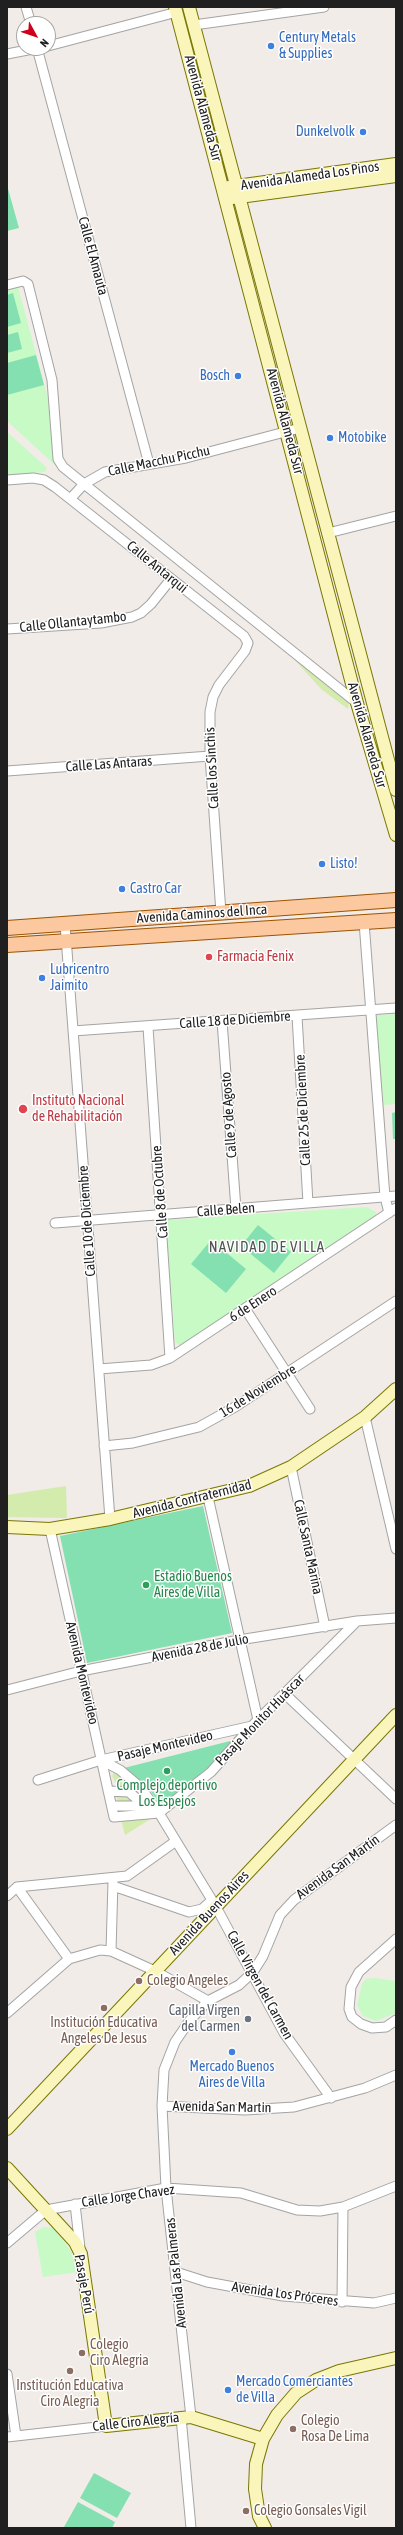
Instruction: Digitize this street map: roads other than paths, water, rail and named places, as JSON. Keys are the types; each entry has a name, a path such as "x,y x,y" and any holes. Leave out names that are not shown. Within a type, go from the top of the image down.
{"main road":[{"name":"Avenida Alameda Sur","path":"189,7 288,431 357,703 396,835"},
{"name":"Avenida Alameda Sur","path":"176,9 232,192 300,428 396,790"},
{"name":"Avenida Alameda Los Pinos","path":"232,192 396,164"},
{"name":"Avenida Alameda Los Pinos","path":"232,192 396,176"},
{"name":"Avenida Caminos del Inca","path":"7,928 396,900"},
{"name":"Avenida Caminos del Inca","path":"7,945 396,920"},
{"name":"Avenida Confraternidad","path":"7,1527 50,1529 110,1519 208,1497 249,1486 291,1467 365,1417 396,1389"},
{"name":"Avenida Buenos Aires","path":"7,2129 155,1971 214,1902 396,1715"},
{"name":"Pasaje Perú","path":"7,2168 74,2242 81,2254 106,2426"},
{"path":"265,2528 259,2516 255,2489 256,2464 263,2439 277,2415 296,2393 316,2380 339,2371 396,2358"},
{"name":"Calle Ciro Alegría","path":"106,2426 186,2417 263,2439"}],"street":[{"path":"194,25 324,7"},
{"path":"56,44 176,9"},
{"name":"Calle El Amauta","path":"39,56 149,464"},
{"path":"7,285 23,281 28,284 52,380 58,459 63,467 357,703"},
{"name":"Calle Macchu Picchu","path":"71,498 84,484 105,472 186,458 300,428"},
{"path":"7,480 33,478 44,480 71,498"},
{"name":"Calle Antarqui","path":"71,498 244,636"},
{"path":"328,533 396,516"},
{"name":"Calle Ollantaytambo","path":"7,628 101,623 132,617 141,614 171,579"},
{"name":"Calle los Sinchis","path":"221,912 210,756 210,712 213,697 219,685 245,651 248,643 244,636"},
{"name":"Calle Las Antaras","path":"7,771 210,756"},
{"path":"364,922 369,1009 384,1197 392,1211"},
{"name":"Calle 10 de Diciembre","path":"65,924 110,1519"},
{"name":"Calle 18 de Diciembre","path":"73,1031 148,1027 396,1008"},
{"name":"Calle 25 de Diciembre","path":"297,1016 308,1204"},
{"name":"Calle 9 de Agosto","path":"222,1021 236,1209"},
{"name":"Calle 8 de Octubre","path":"148,1027 170,1358"},
{"name":"Calle Belen","path":"55,1223 396,1196"},
{"name":"6 de Enero","path":"98,1369 151,1365 170,1358 246,1310 392,1211"},
{"name":"16 de Noviembre","path":"104,1446 140,1441 199,1427 287,1374 396,1301"},
{"path":"246,1310 310,1410"},
{"path":"365,1417 396,1549"},
{"name":"Calle Santa Marina","path":"291,1467 325,1627"},
{"path":"208,1497 239,1640 255,1723"},
{"name":"Avenida Montevideo","path":"50,1529 114,1817 159,1813"},
{"name":"Avenida 28 de Julio","path":"7,1690 81,1672 239,1640 357,1621 396,1618"},
{"name":"Pasaje Monitor Huáscar","path":"159,1813 205,1777 255,1723 357,1621"},
{"path":"285,1694 354,1758 396,1800"},
{"name":"Pasaje Montevideo","path":"38,1780 101,1760 255,1723"},
{"name":"Calle Virgen del Carmen","path":"101,1760 120,1770 140,1787 159,1813 214,1902 254,1972 284,2033 331,2098"},
{"path":"108,1791 129,1792 145,1806 159,1813"},
{"path":"112,1806 145,1806"},
{"name":"Avenida San Martín","path":"162,2106 164,2070 175,2042 208,2001 240,1984 254,1972 263,1956 280,1914 294,1900 396,1825"},
{"path":"7,1896 17,1887 113,1882 127,1876 176,1841"},
{"path":"113,1882 189,1912 202,1909 214,1902"},
{"path":"111,1951 113,1882"},
{"path":"17,1887 69,1959"},
{"path":"396,1939 359,1972 352,1987 349,2009 352,2017 361,2024 372,2028 386,2027 396,2020"},
{"path":"7,2013 69,1959 100,1950 111,1951 155,1971 208,2001"},
{"name":"Avenida San Martin","path":"162,2106 245,2110 294,2108 331,2098 396,2075"},
{"name":"Avenida Las Palmeras","path":"162,2106 166,2188 176,2272 186,2417 191,2528"},
{"name":"Calle Jorge Chavez","path":"46,2210 166,2188 241,2193 297,2210 320,2211 344,2207 396,2186"},
{"path":"75,2204 81,2254"},
{"path":"342,2302 344,2207"},
{"path":"7,2243 46,2210"},
{"name":"Avenida Los Próceres","path":"176,2272 207,2282 283,2296 342,2302 374,2303 396,2298"},
{"path":"7,2374 11,2437"},
{"name":"Calle Ciro Alegría","path":"11,2437 106,2426"}],"place":[{"name":"Century Metals & Supplies","path":"271,46"},
{"name":"Dunkelvolk","path":"363,132"},
{"name":"Bosch","path":"238,376"},
{"name":"Motobike","path":"330,438"},
{"name":"Listo!","path":"322,864"},
{"name":"Castro Car","path":"122,889"},
{"name":"Farmacia Fenix","path":"209,957"},
{"name":"Lubricentro Jaimito","path":"42,978"},
{"name":"Instituto Nacional de Rehabilitación","path":"23,1109"},
{"name":"Estadio Buenos Aires de Villa","path":"146,1585"},
{"name":"Complejo deportivo Los Espejos","path":"167,1771"},
{"name":"Colegio Angeles","path":"139,1981"},
{"name":"Institución Educativa Angeles De Jesus","path":"104,2008"},
{"name":"Capilla Virgen del Carmen","path":"248,2019"},
{"name":"Mercado Buenos Aires de Villa","path":"232,2052"},
{"name":"Colegio Ciro Alegria","path":"82,2353"},
{"name":"Institución Educativa Ciro Alegria","path":"70,2371"},
{"name":"Mercado Comerciantes de Villa","path":"228,2390"},
{"name":"Colegio Rosa De Lima","path":"293,2429"},
{"name":"Colegio Gonsales Vigil","path":"246,2511"}],"district":[{"name":"NAVIDAD DE VILLA","path":"267,1247"}]}
